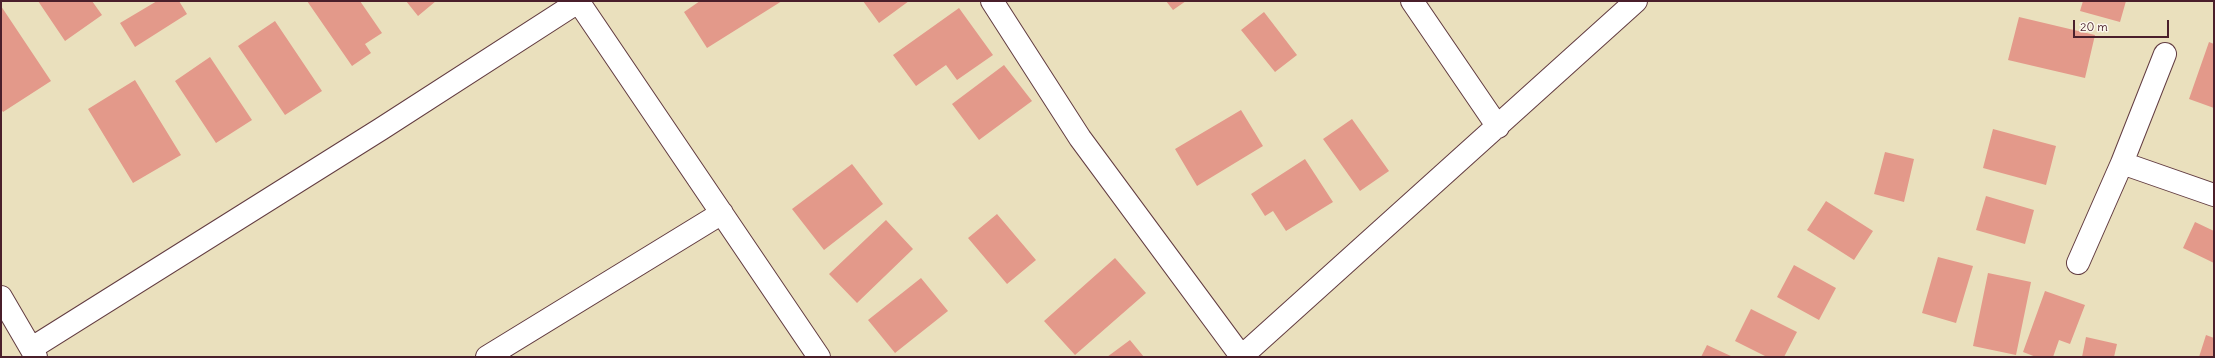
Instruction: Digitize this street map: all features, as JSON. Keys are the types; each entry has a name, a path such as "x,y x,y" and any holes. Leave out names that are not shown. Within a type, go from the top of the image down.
{"street":[{"path":"1,297 34,352 578,1 819,357"},
{"path":"992,1 1080,138 1241,357 1498,127 1636,1"},
{"path":"1412,1 1498,127"},
{"path":"2078,263 2122,163 2166,54"},
{"path":"2122,163 2214,195"},
{"path":"487,357 722,213"}],"building":[{"path":"38,1 92,1 102,15 65,41"},
{"path":"157,1 179,1 187,14 135,47 120,23"},
{"path":"307,1 360,1 382,33 365,44 371,53 352,66"},
{"path":"406,1 436,1 418,16"},
{"path":"700,1 782,1 707,48 684,12"},
{"path":"863,1 909,1 879,23"},
{"path":"1166,1 1186,1 1173,10"},
{"path":"2083,1 2126,1 2120,22 2080,11"},
{"path":"1,6 51,81 3,112 1,109"},
{"path":"959,8 993,55 957,80 946,65 916,86 893,55"},
{"path":"1264,12 1297,55 1275,72 1241,30"},
{"path":"2019,17 2095,35 2085,78 2008,60"},
{"path":"275,21 322,91 285,115 238,46"},
{"path":"2209,42 2214,44 2214,108 2189,99"},
{"path":"210,57 252,120 216,143 175,81"},
{"path":"1004,65 1032,101 979,140 952,104"},
{"path":"135,80 181,155 133,183 88,109"},
{"path":"1241,110 1263,146 1197,186 1175,149"},
{"path":"1352,119 1389,171 1360,191 1323,139"},
{"path":"1993,129 2056,146 2046,185 1983,168"},
{"path":"1885,152 1914,159 1904,202 1874,194"},
{"path":"1305,159 1333,202 1286,231 1273,211 1265,216 1251,194"},
{"path":"852,164 883,204 824,250 792,209"},
{"path":"1986,196 2034,210 2025,244 1976,230"},
{"path":"1826,201 1873,231 1854,260 1807,230"},
{"path":"997,214 1036,260 1007,284 968,238"},
{"path":"886,220 913,249 857,303 829,274"},
{"path":"2195,222 2214,231 2214,263 2183,248"},
{"path":"1938,257 1973,266 1956,323 1922,313"},
{"path":"1115,258 1146,293 1075,355 1044,321"},
{"path":"1794,265 1836,288 1819,320 1777,297"},
{"path":"1988,273 2031,282 2016,355 1973,346"},
{"path":"921,278 948,311 895,353 868,320"},
{"path":"2045,291 2085,305 2070,344 2059,340 2053,357 2036,357 2023,352"},
{"path":"1751,309 1797,332 1784,357 1767,357 1735,341"},
{"path":"2206,335 2214,338 2214,357 2199,357"},
{"path":"2086,337 2117,344 2114,357 2082,357"},
{"path":"1130,340 1144,357 1107,357"},
{"path":"1707,345 1733,357 1701,357"}]}
